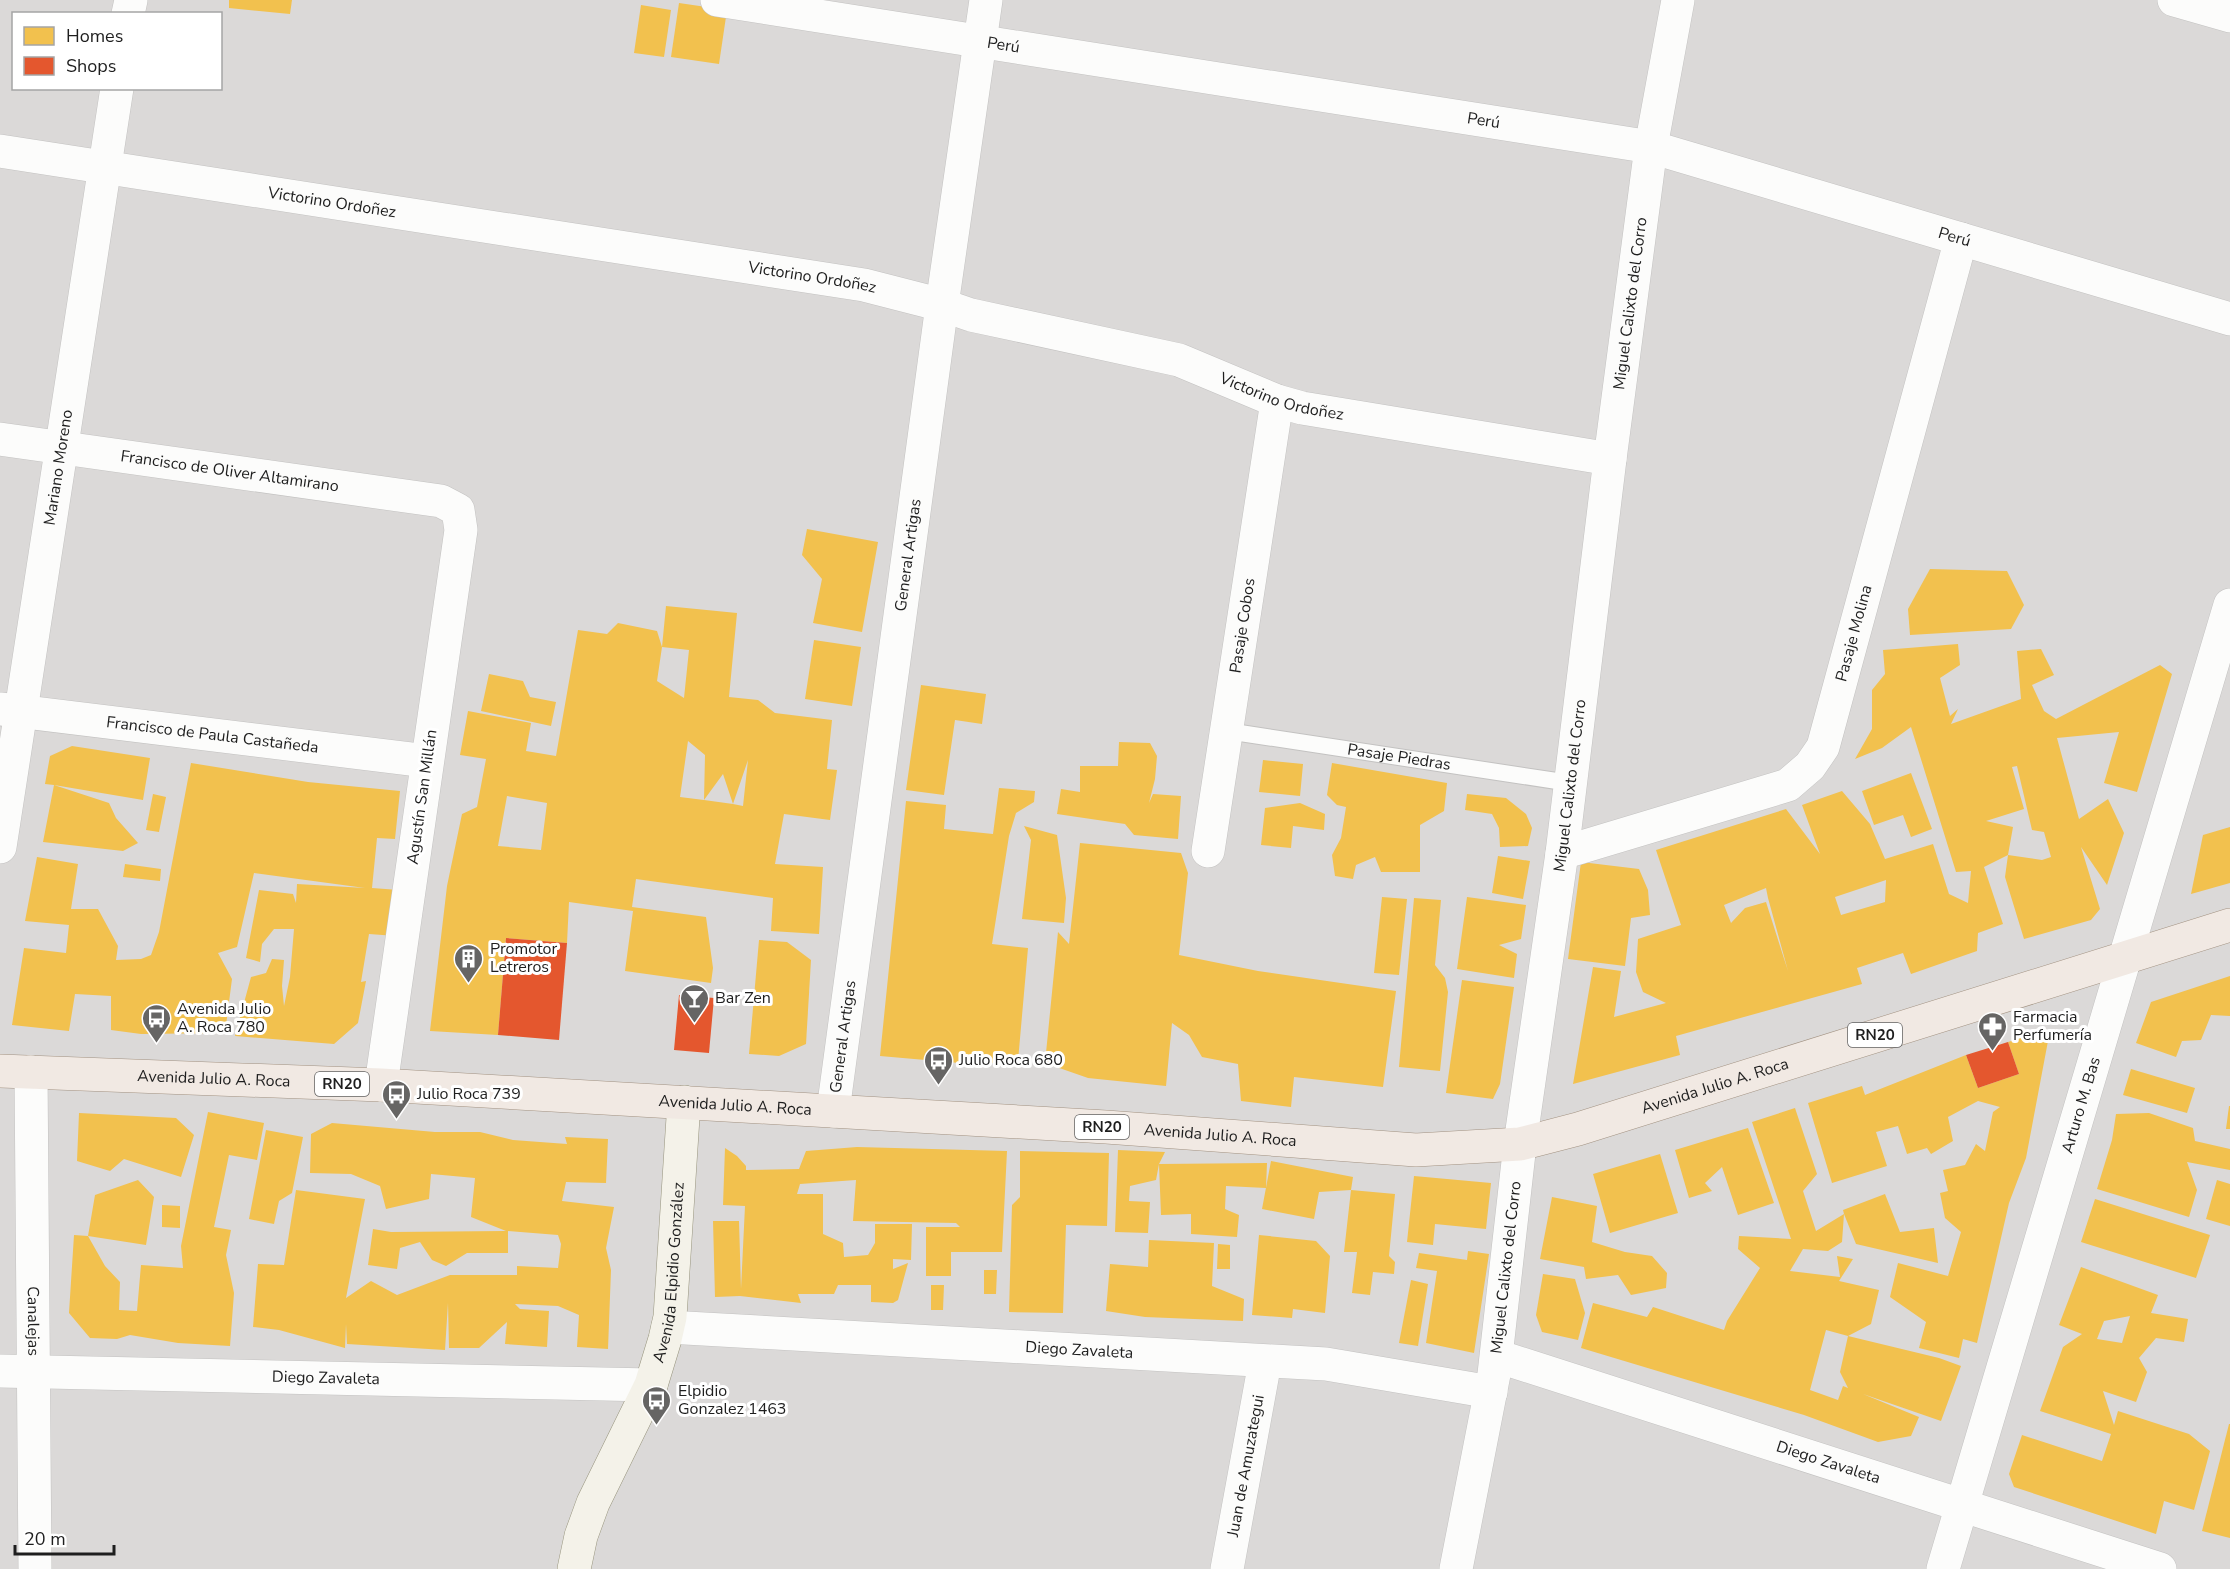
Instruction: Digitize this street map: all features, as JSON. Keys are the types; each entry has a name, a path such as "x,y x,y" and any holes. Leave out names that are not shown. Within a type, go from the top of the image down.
{"main road":[{"name":"Avenida Julio A. Roca","path":"15,1071 381,1085 684,1102 1106,1127 1416,1150 1520,1144 1578,1129 2230,925"},
{"name":"Avenida Elpidio González","path":"574,1569 581,1536 593,1503 651,1385 668,1327 684,1102"}],"street":[{"name":"Perú","path":"717,0 1651,147 2230,319"},
{"name":"General Artigas","path":"833,1111 942,305 986,0"},
{"name":"Miguel Calixto del Corro","path":"1456,1569 1497,1356 1520,1144 1562,853 1651,147 1678,0"},
{"path":"2174,0 2230,16"},
{"name":"Mariano Moreno","path":"0,847 10,711 62,448 117,90"},
{"name":"Victorino Ordoñez","path":"0,151 864,285 971,315 1179,360 1276,401 1302,408 1610,459"},
{"name":"Pasaje Molina","path":"1562,853 1788,785 1810,766 1823,747 1961,239"},
{"name":"Pasaje Cobos","path":"1208,851 1276,401"},
{"name":"Francisco de Oliver Altamirano","path":"0,439 441,501 458,510"},
{"name":"Agustín San Millán","path":"381,1085 461,530 458,510"},
{"name":"Arturo M. Bas","path":"1943,1569 2230,605"},
{"name":"Francisco de Paula Castañeda","path":"10,711 427,761"},
{"name":"Canalejas","path":"15,1071 34,1372 35,1569"},
{"name":"Diego Zavaleta","path":"668,1327 1326,1364 1491,1392"},
{"name":"Diego Zavaleta","path":"1497,1356 2160,1569"},
{"name":"Juan de Amuzategui","path":"1227,1569 1265,1362"},
{"name":"Diego Zavaleta","path":"0,1371 651,1385"}],"lane":[{"name":"Pasaje Piedras","path":"1227,731 1570,783"}],"shaded area":[{"path":"0,0 2230,0 2230,1569 0,1569"}],"building: Homes":[{"path":"229,0 292,0 290,14 229,8"},
{"path":"679,3 727,10 719,64 671,57"},
{"path":"641,5 671,10 664,57 634,53"},
{"path":"807,529 878,542 862,632 813,623 822,579 802,555"},
{"path":"1930,569 2007,571 2024,605 2011,629 1910,635 1908,609"},
{"path":"666,606 737,613 729,697 758,700 775,713 832,720 827,769 837,770 830,820 784,814 775,864 823,867 819,934 771,931 773,898 636,879 632,907 706,917 713,968 711,983 625,971 633,911 569,902 567,943 506,938 498,1035 430,1031 447,886 462,814 477,807 486,759 460,755 468,711 531,723 526,751 556,756 578,630 607,634 618,623 657,631 662,647","holes":["662,647 689,650 684,698 657,681","688,741 705,755 704,800 680,797","748,760 743,806 733,804","723,774 733,804 704,800","507,796 547,803 541,850 498,846"]},
{"path":"814,640 861,647 852,706 805,699"},
{"path":"1958,644 1960,665 1940,678 1950,716 1958,709 1951,724 2021,699 2017,651 2041,649 2054,675 2032,685 2044,711 2056,719 2160,665 2172,674 2137,792 2104,783 2119,732 2057,738 2079,819 2108,799 2124,833 2107,885 2081,847 2100,909 2091,920 2024,939 2005,877 2008,855 1984,867 2003,924 1978,933 1977,951 1911,974 1903,953 1857,968 1862,984 1676,1036 1680,1055 1573,1084 1593,967 1621,971 1614,1017 1666,1003 1643,992 1636,972 1638,939 1681,925 1656,850 1786,809 1820,854 1802,805 1842,791 1870,824 1885,859 1933,844 1949,894 1968,903 1971,871 1956,872 1911,727 1882,748 1855,759 1872,729 1872,690 1885,674 1883,650","holes":["2017,766 2032,830 2044,832 2051,857 2042,860 2008,855 2013,827 1986,821 2024,809 2012,767","1886,880 1885,902 1841,915 1835,897","1766,888 1768,898 1788,971 1766,902 1745,908 1731,923 1724,905"]},
{"path":"489,674 523,681 530,697 556,702 551,726 481,711"},
{"path":"921,685 986,694 982,724 955,720 944,795 906,790"},
{"path":"1119,742 1150,743 1157,756 1155,779 1149,803 1153,794 1181,796 1178,839 1134,835 1125,824 1057,814 1061,789 1080,792 1080,766 1118,766"},
{"path":"72,746 150,758 143,800 45,784 50,756"},
{"path":"1263,760 1303,764 1300,796 1259,792"},
{"path":"191,763 308,782 400,791 395,839 377,838 372,888 399,890 396,936 369,934 361,982 366,981 358,1023 334,1044 235,1036 251,977 266,973 272,959 284,960 282,986 284,1006 290,977 294,929 274,929 262,944 260,962 246,958 259,890 293,894 296,903 297,884 365,888 254,873 237,947 218,953 232,979 225,1033 141,1034 111,1030 111,996 75,994 69,1031 12,1025 24,948 66,953 69,925 25,921 37,857 78,864 71,909 98,909 118,946 116,960 141,959 151,955 159,932"},
{"path":"1332,763 1447,783 1444,811 1420,825 1420,872 1381,872 1375,857 1356,865 1353,879 1335,876 1332,855 1341,838 1346,807 1337,805 1327,795"},
{"path":"1911,773 1932,829 1911,837 1903,815 1874,825 1862,791"},
{"path":"54,785 109,803 116,818 138,843 123,851 43,842"},
{"path":"999,788 1035,791 1034,802 1016,813 1009,836 992,944 1028,948 1018,1061 971,1064 880,1056 906,801 946,805 944,829 993,834"},
{"path":"153,794 166,797 159,832 146,830"},
{"path":"1467,794 1506,798 1526,814 1532,828 1528,846 1500,847 1499,828 1492,814 1465,810"},
{"path":"1300,803 1325,814 1324,830 1293,826 1291,848 1261,845 1265,808"},
{"path":"1024,826 1057,835 1066,898 1064,923 1022,919 1031,840"},
{"path":"2230,827 2230,883 2191,894 2203,835"},
{"path":"1080,843 1181,853 1188,873 1179,955 1258,971 1396,991 1383,1087 1294,1077 1291,1107 1241,1101 1238,1064 1202,1057 1189,1035 1172,1023 1166,1086 1088,1078 1045,1063 1058,932 1069,944"},
{"path":"1498,856 1530,861 1523,899 1492,893"},
{"path":"1581,862 1639,869 1648,890 1650,915 1631,918 1625,966 1568,959"},
{"path":"125,864 161,869 160,881 123,877"},
{"path":"1382,897 1407,899 1399,975 1374,973"},
{"path":"1467,897 1526,905 1521,939 1499,945 1517,954 1514,978 1457,969"},
{"path":"1414,898 1441,900 1435,965 1445,978 1448,992 1440,1071 1399,1067"},
{"path":"759,940 787,942 811,960 806,1044 779,1056 749,1054"},
{"path":"2230,976 2230,1016 2211,1015 2201,1040 2182,1041 2176,1057 2136,1043 2151,1002"},
{"path":"1462,980 1514,987 1500,1084 1493,1099 1446,1093"},
{"path":"2037,1033 2048,1041 2026,1158 2009,1203 1977,1343 1963,1339 1959,1358 1919,1348 1926,1322 1890,1297 1898,1263 1948,1276 1961,1232 1945,1218 1940,1193 1948,1191 1943,1170 1965,1165 1976,1144 1985,1151 1993,1112 2000,1107 1978,1101 1948,1117 1953,1141 1931,1154 1927,1148 1907,1154 1898,1126 1876,1132 1887,1166 1832,1183 1808,1103 1862,1086 1865,1095 1966,1055 1978,1088 2019,1074 2008,1042"},
{"path":"2131,1069 2195,1088 2187,1113 2123,1095"},
{"path":"2229,1106 2230,1129 2226,1129"},
{"path":"1795,1108 1817,1174 1803,1191 1816,1231 1844,1214 1842,1242 1828,1251 1803,1249 1790,1271 1840,1277 1837,1256 1853,1259 1839,1281 1879,1290 1871,1324 1848,1336 1939,1358 1961,1366 1941,1421 1863,1394 1919,1417 1911,1436 1878,1442 1804,1415 1581,1348 1593,1303 1647,1317 1653,1307 1724,1330 1727,1321 1760,1268 1738,1249 1739,1236 1791,1239 1752,1122","holes":["1826,1330 1848,1336 1840,1372 1848,1388 1843,1386 1838,1400 1810,1390"]},
{"path":"208,1112 264,1123 257,1160 229,1155 214,1227 231,1230 226,1255 234,1293 230,1346 178,1343 130,1335 117,1339 90,1338 69,1313 74,1235 88,1236 105,1266 120,1282 119,1310 137,1311 141,1265 183,1268 181,1246"},
{"path":"79,1113 176,1118 194,1135 181,1177 124,1159 110,1171 77,1161"},
{"path":"2149,1113 2193,1128 2195,1141 2230,1149 2230,1170 2187,1162 2197,1190 2189,1217 2097,1189 2112,1140 2116,1114"},
{"path":"332,1123 435,1132 480,1132 513,1140 567,1144 565,1137 608,1139 606,1183 566,1182 562,1201 614,1207 606,1248 611,1270 608,1349 577,1347 579,1315 558,1306 515,1304 520,1309 549,1311 547,1347 505,1344 507,1322 479,1348 449,1348 448,1303 445,1350 347,1344 346,1324 345,1348 279,1330 253,1327 258,1264 284,1265 296,1190 365,1199 346,1298 371,1281 397,1295 450,1275 517,1275 517,1266 558,1268 561,1244 558,1235 508,1231 508,1253 467,1253 446,1266 432,1260 420,1242 400,1248 397,1269 368,1265 373,1229 391,1232 506,1231 471,1217 475,1178 431,1174 429,1199 386,1209 380,1186 351,1174 310,1173 311,1134"},
{"path":"1748,1128 1774,1203 1738,1215 1722,1167 1705,1183 1712,1191 1689,1198 1675,1150"},
{"path":"266,1130 303,1137 292,1193 279,1201 274,1224 249,1219"},
{"path":"857,1147 1007,1151 1002,1252 951,1252 951,1276 926,1276 926,1227 960,1227 956,1223 853,1221 856,1180 800,1184 797,1194 823,1194 823,1234 843,1243 844,1257 868,1255 875,1243 875,1224 912,1224 911,1260 893,1259 893,1269 908,1263 898,1300 893,1303 871,1302 871,1285 838,1285 834,1294 798,1294 801,1303 740,1296 715,1297 713,1221 739,1221 741,1289 745,1206 723,1205 725,1148 737,1156 746,1166 746,1170 799,1169 806,1151"},
{"path":"1118,1150 1165,1152 1159,1164 1156,1180 1130,1186 1129,1201 1150,1202 1148,1233 1115,1232"},
{"path":"1020,1151 1109,1153 1107,1226 1066,1225 1063,1313 1009,1312 1012,1205 1020,1197"},
{"path":"1660,1154 1678,1213 1610,1233 1593,1174"},
{"path":"1271,1161 1353,1177 1351,1190 1319,1192 1314,1219 1262,1209"},
{"path":"1267,1163 1266,1188 1226,1186 1225,1209 1239,1215 1237,1237 1191,1234 1191,1214 1161,1215 1159,1164"},
{"path":"1414,1176 1491,1183 1486,1229 1435,1224 1433,1245 1407,1242"},
{"path":"138,1180 154,1197 146,1245 88,1236 95,1195"},
{"path":"2217,1180 2230,1184 2230,1226 2206,1219"},
{"path":"1351,1190 1395,1194 1389,1256 1395,1262 1394,1274 1373,1272 1370,1295 1352,1293 1357,1252 1344,1252"},
{"path":"1885,1194 1900,1232 1934,1228 1938,1263 1856,1244 1843,1210"},
{"path":"1552,1197 1597,1206 1592,1242 1625,1252 1652,1256 1667,1273 1666,1288 1631,1295 1618,1275 1586,1279 1584,1267 1540,1259"},
{"path":"2095,1199 2210,1235 2196,1278 2081,1242"},
{"path":"162,1205 180,1206 180,1228 162,1227"},
{"path":"1259,1235 1316,1241 1330,1256 1325,1313 1293,1309 1292,1318 1252,1315"},
{"path":"1149,1240 1214,1243 1212,1286 1244,1299 1243,1321 1145,1317 1106,1311 1110,1264 1148,1267"},
{"path":"1218,1244 1230,1245 1230,1269 1217,1269"},
{"path":"1468,1251 1489,1254 1474,1353 1426,1343 1437,1271 1416,1268 1419,1253 1467,1260"},
{"path":"2081,1267 2158,1295 2151,1313 2188,1319 2184,1342 2156,1338 2139,1358 2147,1372 2136,1402 2103,1391 2114,1425 2118,1411 2189,1434 2210,1451 2194,1510 2164,1501 2156,1534 2014,1487 2009,1474 2022,1435 2102,1461 2111,1434 2040,1411 2063,1347 2082,1334 2059,1325","holes":["2130,1316 2122,1343 2097,1339 2104,1321"]},
{"path":"984,1270 997,1270 996,1294 984,1294"},
{"path":"1543,1274 1575,1279 1585,1313 1578,1340 1542,1332 1536,1315"},
{"path":"1411,1280 1428,1284 1418,1346 1399,1343"},
{"path":"931,1285 944,1285 943,1310 931,1310"},
{"path":"2230,1424 2230,1538 2202,1531"}],"building: Shops":[{"path":"506,938 567,943 559,1040 498,1035"},
{"name":"Bar Zen","path":"679,995 714,998 709,1053 674,1050"},
{"path":"2008,1042 2019,1074 1978,1088 1966,1055"}],"place":[{"name":"Promotor Letreros","path":"469,984"},
{"name":"Bar Zen","path":"694,1024"},
{"name":"Avenida Julio A. Roca 780","path":"156,1044"},
{"name":"Farmacia Perfumería","path":"1992,1052"},
{"name":"Julio Roca 680","path":"938,1086"},
{"name":"Julio Roca 739","path":"396,1120"},
{"name":"Elpidio Gonzalez 1463","path":"657,1426"}]}
